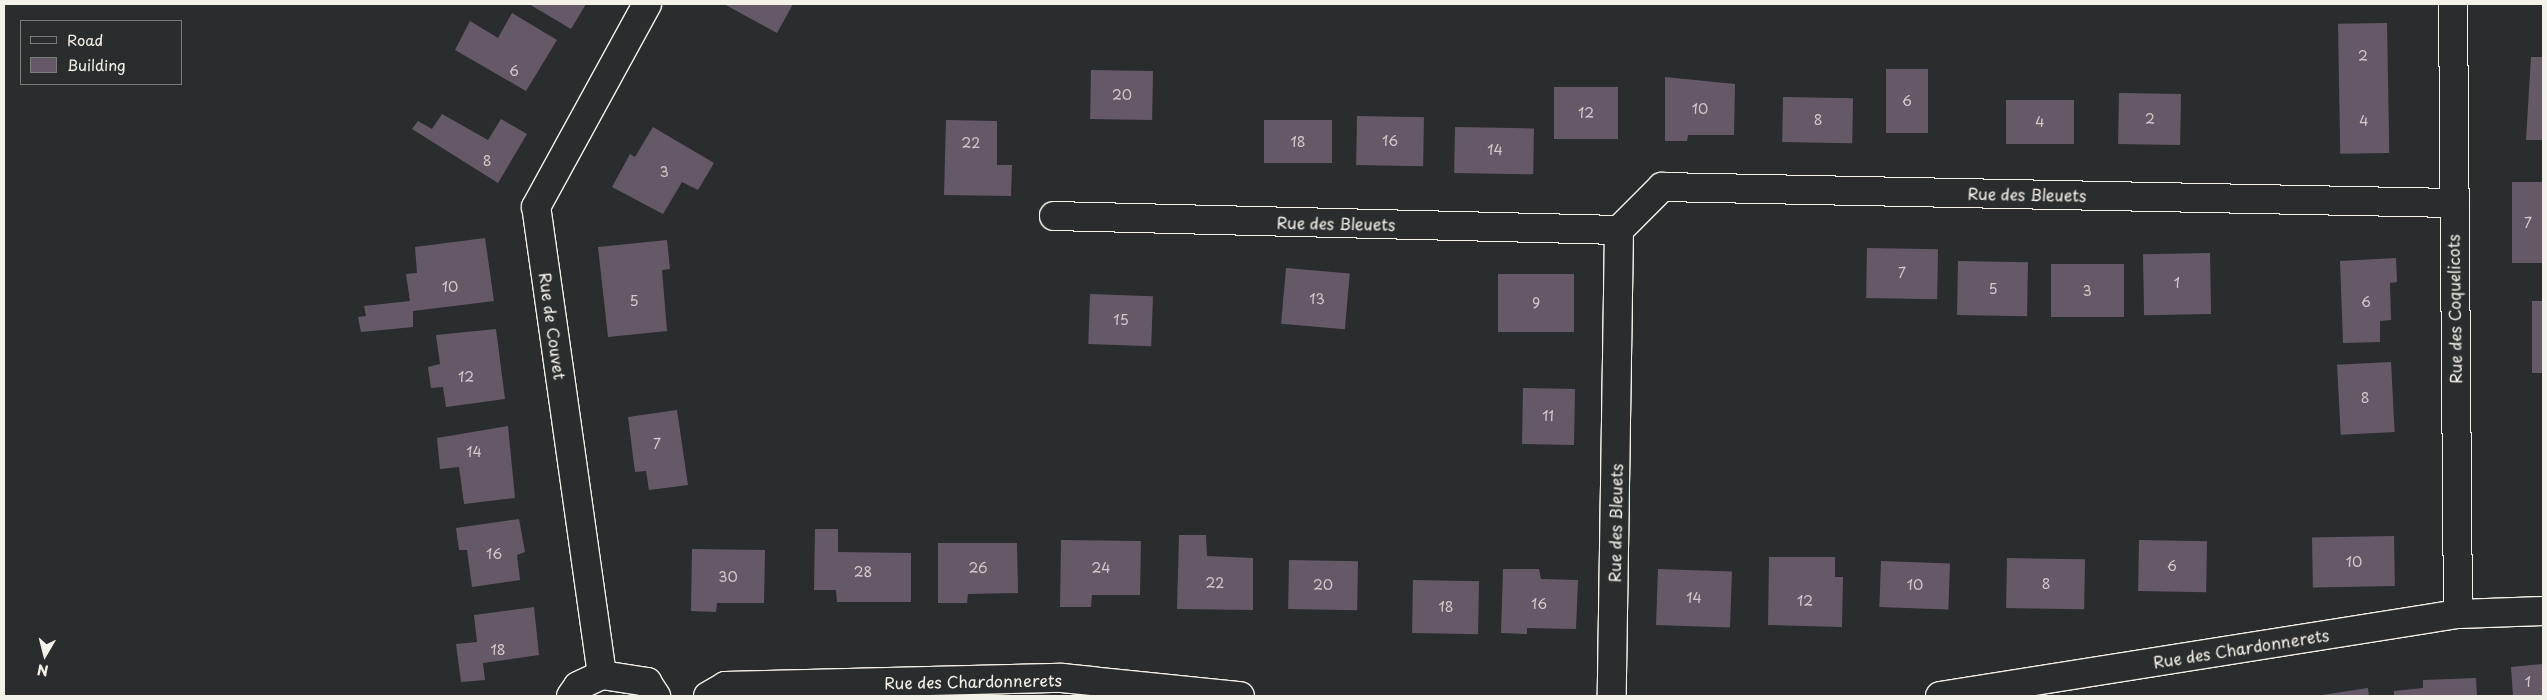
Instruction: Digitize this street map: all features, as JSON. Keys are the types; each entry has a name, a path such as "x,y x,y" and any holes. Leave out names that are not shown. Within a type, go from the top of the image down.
{"street":[{"name":"Rue de Couvet","path":"602,675 536,207 647,4"},
{"name":"Rue des Coquelicots","path":"2453,4 2453,202 2458,614"},
{"name":"Rue des Bleuets","path":"1612,696 1618,230 1662,187 2453,202"},
{"name":"Rue des Bleuets","path":"1054,216 1618,230"},
{"name":"Rue des Chardonnerets","path":"1940,696 2458,614 2543,611"},
{"path":"571,696 578,686 602,675 647,682 656,696"},
{"name":"Rue des Chardonnerets","path":"708,696 725,686 1062,678 1240,696"}],"building":[{"path":"529,4 586,4 571,29"},
{"path":"724,4 793,4 777,33"},
{"path":"512,13 557,40 526,91 455,50 470,21 498,38"},
{"path":"2387,23 2389,153 2340,154 2338,24"},
{"path":"2531,57 2543,57 2543,140 2526,140"},
{"path":"1886,69 1928,69 1928,133 1886,133"},
{"path":"1091,70 1153,71 1152,120 1090,119"},
{"path":"1665,77 1735,84 1734,135 1688,135 1687,141 1665,141"},
{"path":"1554,87 1618,87 1618,139 1554,139"},
{"path":"2119,93 2181,94 2180,145 2118,144"},
{"path":"1783,97 1853,98 1852,143 1782,142"},
{"path":"2006,100 2074,100 2074,144 2006,144"},
{"path":"442,114 488,140 501,119 527,134 498,183 412,129 418,121 432,129"},
{"path":"1357,116 1424,117 1423,166 1356,165"},
{"path":"946,120 997,121 997,165 1012,165 1011,196 944,195"},
{"path":"1264,120 1332,120 1332,163 1264,163"},
{"path":"653,127 714,163 698,190 682,182 663,214 612,187 630,154 635,157"},
{"path":"1455,127 1534,128 1533,174 1454,173"},
{"path":"2512,182 2543,182 2543,263 2512,263"},
{"path":"485,238 494,301 413,311 413,327 361,332 358,317 366,316 364,306 410,301 406,274 417,273 415,247"},
{"path":"667,240 670,269 662,270 667,331 608,337 598,247"},
{"path":"1867,248 1938,249 1937,299 1866,298"},
{"path":"2210,253 2211,314 2144,315 2143,254"},
{"path":"2396,258 2397,282 2390,283 2391,320 2380,321 2380,342 2343,343 2340,261"},
{"path":"1958,261 2028,262 2027,316 1957,315"},
{"path":"2051,264 2124,264 2124,317 2051,317"},
{"path":"1286,268 1350,274 1345,329 1281,324"},
{"path":"1498,274 1574,274 1574,332 1498,332"},
{"path":"1090,294 1153,296 1151,346 1088,344"},
{"path":"2532,301 2543,301 2543,373 2532,373"},
{"path":"496,329 505,399 446,407 443,387 431,388 428,367 440,364 436,335"},
{"path":"2391,362 2395,432 2341,435 2337,365"},
{"path":"1523,388 1575,389 1574,445 1522,444"},
{"path":"677,410 688,485 649,490 646,471 635,472 628,417"},
{"path":"508,426 515,498 464,504 459,467 440,469 437,438"},
{"path":"519,519 525,552 517,555 520,580 472,587 467,550 459,550 456,528"},
{"path":"815,529 838,529 838,552 911,553 911,602 837,602 836,590 814,590"},
{"path":"1179,535 1206,535 1207,556 1253,558 1253,610 1177,609"},
{"path":"2394,536 2395,586 2313,587 2312,537"},
{"path":"1061,540 1141,541 1140,595 1092,595 1091,607 1060,607"},
{"path":"2139,540 2207,541 2206,592 2138,591"},
{"path":"938,543 1017,543 1018,593 968,594 967,603 938,603"},
{"path":"692,549 765,550 764,603 717,603 716,612 691,611"},
{"path":"1769,557 1835,557 1835,577 1843,577 1842,627 1768,625"},
{"path":"2007,558 2085,559 2084,609 2006,608"},
{"path":"1289,560 1358,561 1357,610 1288,609"},
{"path":"1881,561 1950,563 1948,609 1879,607"},
{"path":"1503,569 1539,569 1541,579 1578,580 1576,629 1527,628 1527,634 1501,633"},
{"path":"1658,569 1732,572 1730,628 1656,625"},
{"path":"1413,580 1479,581 1478,634 1412,633"},
{"path":"534,607 539,655 483,663 485,680 461,682 456,644 477,642 474,615"},
{"path":"2543,664 2543,696 2513,696 2511,667"},
{"path":"2476,678 2477,696 2394,696 2394,691 2423,688 2423,680"},
{"path":"2368,688 2369,696 2322,696 2322,695"}]}
